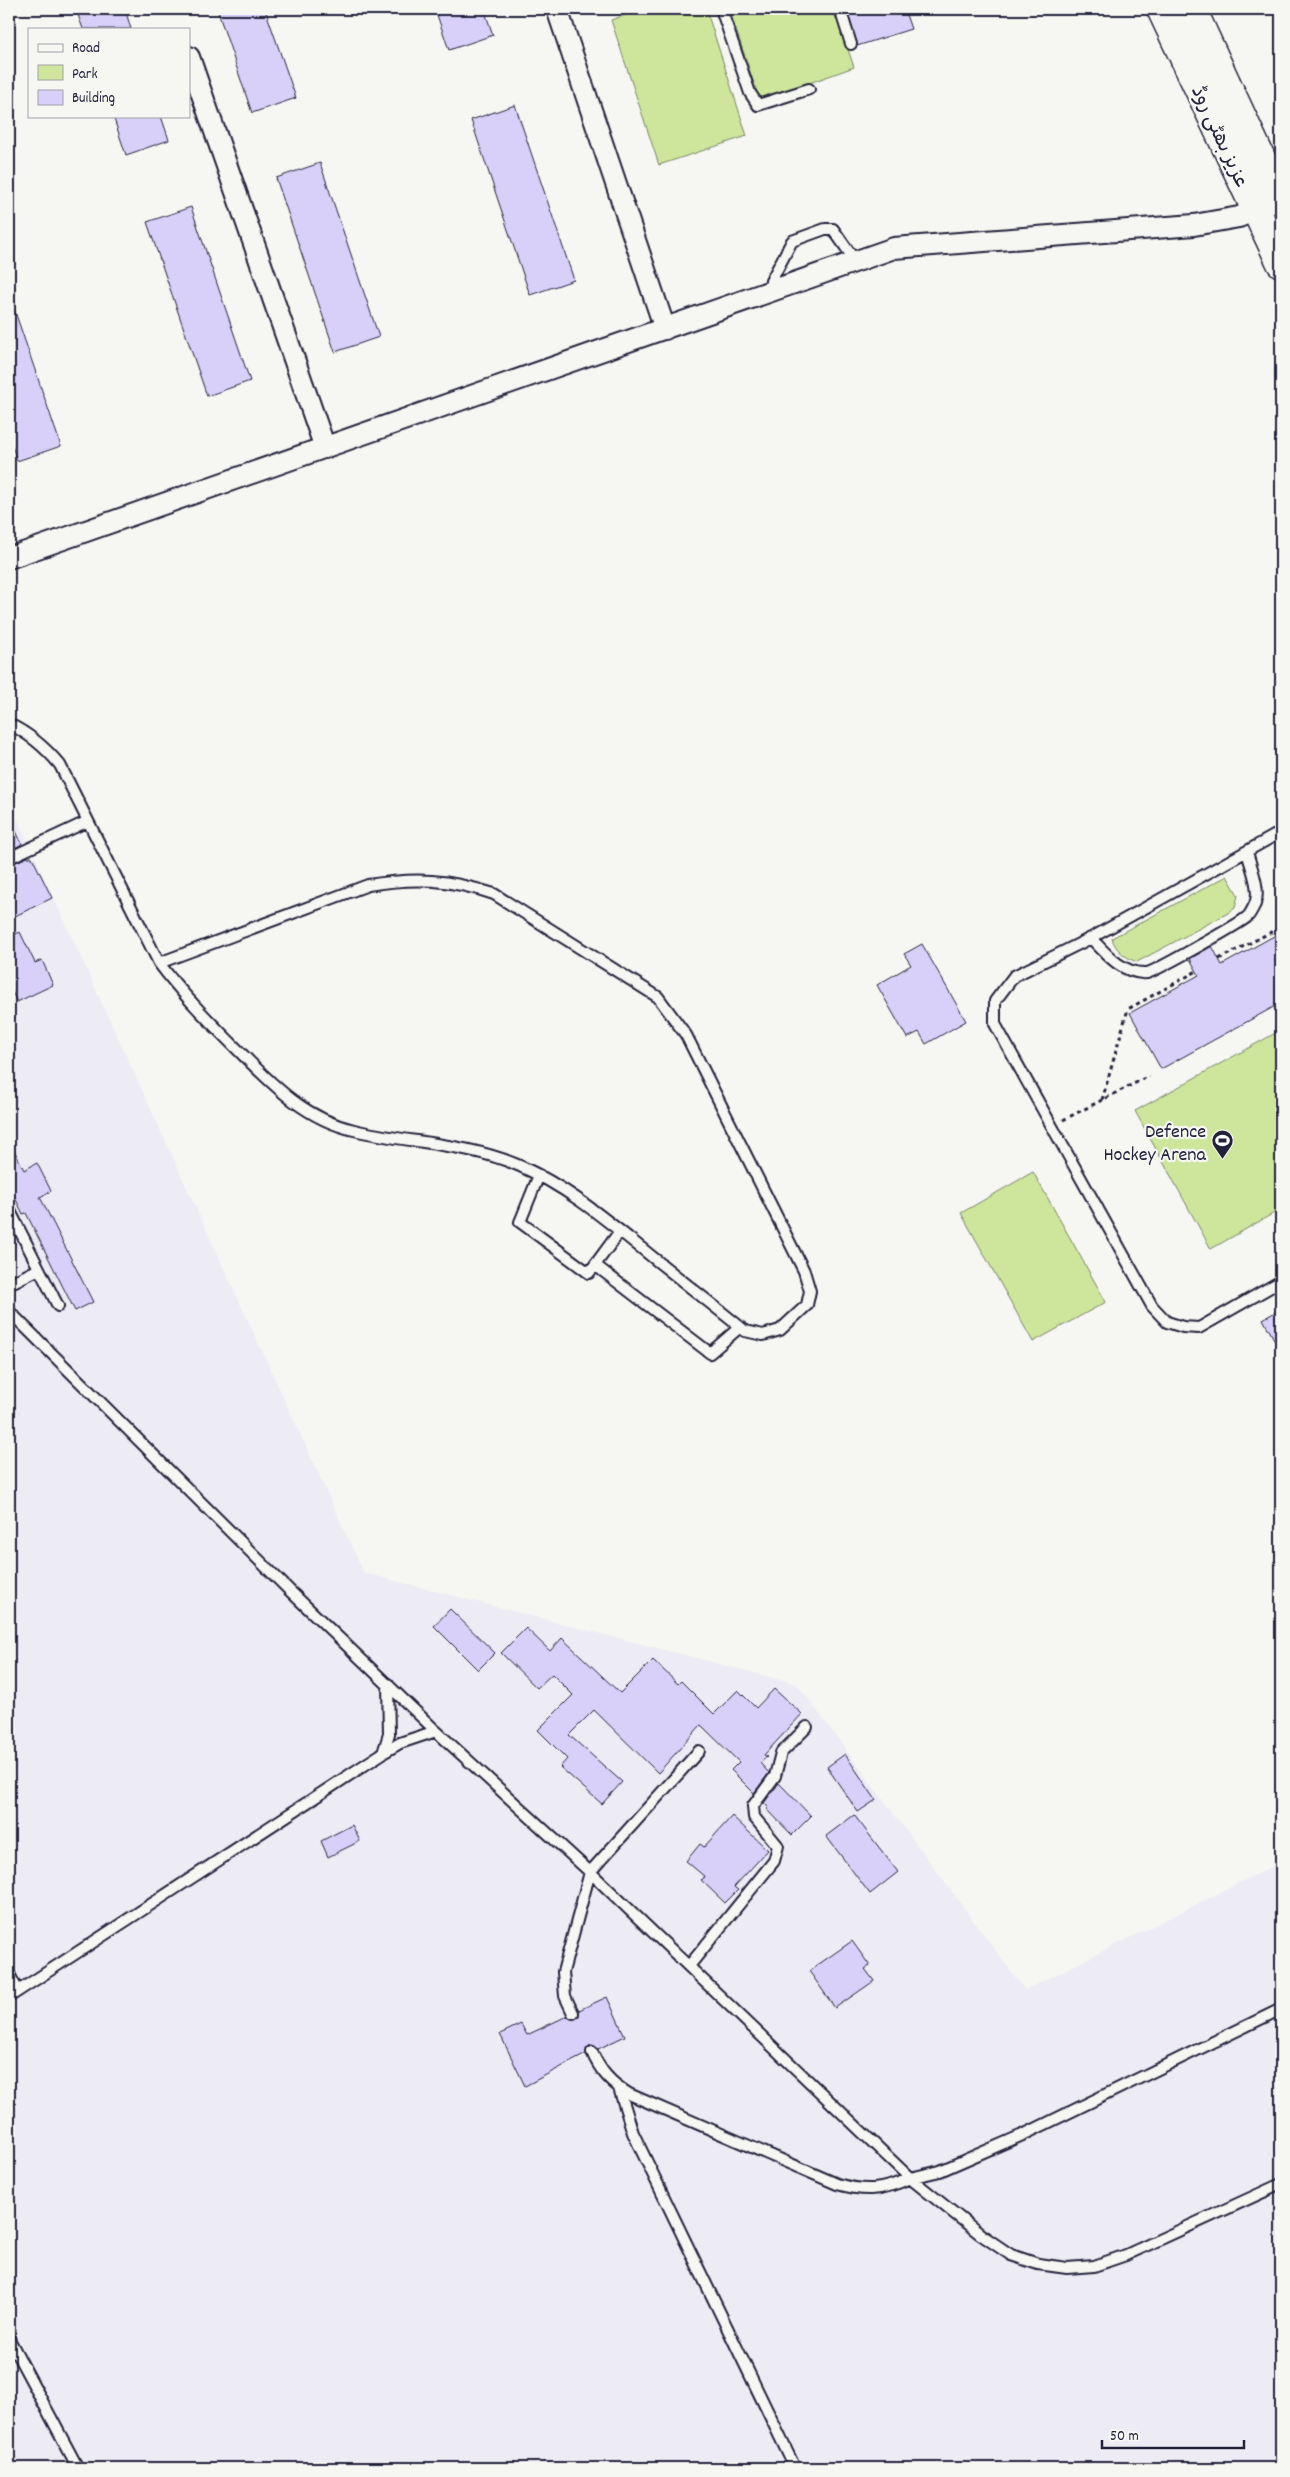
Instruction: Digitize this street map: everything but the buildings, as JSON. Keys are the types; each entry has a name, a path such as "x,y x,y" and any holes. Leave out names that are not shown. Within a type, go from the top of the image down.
{"main road":[{"name":"عزیز بھٹی روڈ","path":"1161,9 1281,263"},
{"name":"عزیز بھٹی روڈ","path":"1192,9 1281,201"}],"street":[{"path":"557,9 665,329"},
{"path":"190,60 325,448"},
{"path":"9,558 894,248 1194,225 1239,217 1256,210"}],"lane":[{"path":"721,9 750,93 758,104 809,89"},
{"path":"840,9 851,44"},
{"path":"774,290 771,281 792,241 826,229 833,228 856,262"},
{"path":"9,724 26,732 44,746 60,765 159,963 200,1012 277,1088 300,1106 325,1120 352,1130 482,1154 518,1166 539,1176 586,1204 745,1332 763,1335 780,1330 791,1322 807,1305 810,1291 804,1272 686,1035 658,997 494,894 466,885 436,879 402,879 368,885 159,963"},
{"path":"9,858 88,821"},
{"path":"1281,832 1091,938 1014,976 994,1001 995,1024 1152,1306 1167,1322 1183,1327 1199,1328 1281,1281"},
{"path":"1091,938 1110,959 1135,971 1148,973 1198,946 1247,917 1256,902 1254,874 1247,852"},
{"path":"539,1176 520,1222 589,1273 620,1231"},
{"path":"9,1209 58,1306"},
{"path":"594,1265 710,1353 740,1327"},
{"path":"9,1284 40,1269"},
{"path":"9,1311 290,1591 436,1731 590,1872 910,2178 980,2234 1011,2255 1038,2264 1067,2268 1094,2266 1126,2255 1281,2184"},
{"path":"383,1753 389,1734 388,1684"},
{"path":"688,1966 774,1861 778,1846 754,1817 753,1806 775,1776 781,1753 807,1727"},
{"path":"9,1974 13,1994 383,1753 408,1740 436,1731"},
{"path":"573,2013 565,1996 563,1972 590,1872 699,1751"},
{"path":"592,2052 599,2067 619,2088 837,2184 870,2190 891,2187 910,2178 940,2171 1027,2133 1281,2009"},
{"path":"619,2088 633,2133 795,2468"},
{"path":"9,2338 78,2468"}],"path":[{"path":"1219,959 1281,927"},
{"path":"1102,1100 1128,1009 1197,971"},
{"path":"1052,1126 1149,1076"},
{"path":"9,1108 9,1115"}],"shaded area":[{"path":"9,801 364,1573 797,1684 1025,1990 1281,1862 1281,2468 9,2468"}],"green space":[{"path":"644,9 706,9 747,136 659,165 611,20"},
{"path":"729,9 834,9 854,67 773,96 772,94 759,98"},
{"path":"1227,876 1238,895 1235,908 1228,913 1137,962 1118,950 1112,938"},
{"name":"Defence Hockey Arena","path":"1281,1030 1281,1209 1211,1249 1135,1111"},
{"path":"1033,1172 1106,1302 1033,1342 961,1213"}],"place":[{"name":"Defence Hockey Arena","path":"1222,1160"}]}
